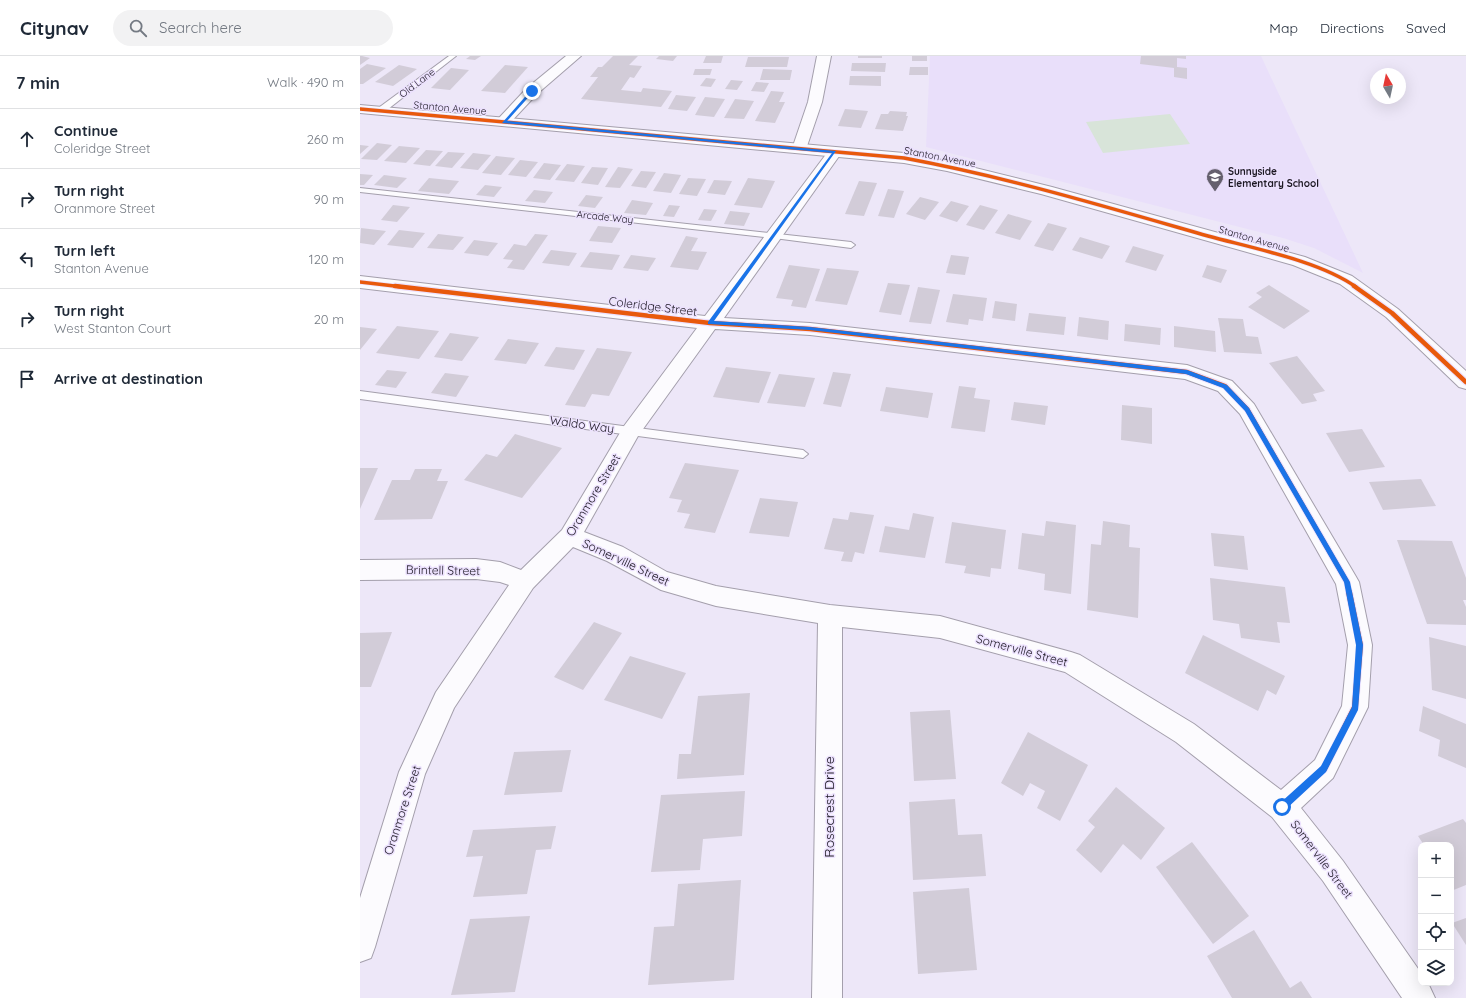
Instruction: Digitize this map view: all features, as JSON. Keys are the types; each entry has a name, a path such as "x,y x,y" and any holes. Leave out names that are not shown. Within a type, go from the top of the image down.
{"street":[{"path":"503,122 532,91 574,56"},
{"path":"799,149 815,102 824,56"},
{"name":"Stanton Avenue","path":"360,109 904,158 954,168 1046,190 1299,261 1346,280 1392,313 1466,382"},
{"name":"Oranmore Street","path":"360,948 412,772 445,700 525,581 570,536 631,431 835,152"},
{"name":"Coleridge Street","path":"360,282 710,323 810,329 1187,372 1225,386 1247,409 1347,582 1360,645 1355,707 1324,769 1282,807"},
{"name":"Somerville Street","path":"570,536 615,554 661,580 716,596 830,615 940,627 1071,663 1185,733 1282,807 1334,871 1420,998"},
{"name":"Brintell Street","path":"360,570 476,569 500,572 525,581"},
{"name":"Rosecrest Drive","path":"827,998 830,615"}],"lane":[{"name":"Old Lane","path":"380,110 453,56"},
{"name":"Arcade Way","path":"360,190 774,235 851,245"},
{"name":"Waldo Way","path":"360,395 803,454"}],"shaded area":[{"name":"Sunnyside Elementary School","path":"930,56 1261,56 1363,273 1314,248 1283,238 926,147"},
{"path":"1170,114 1190,144 1103,153 1086,122"}],"building":[{"path":"360,56 362,56 370,58 360,65"},
{"path":"470,56 481,56 475,60 466,59"},
{"path":"613,56 638,56 629,65 642,66 634,78 630,77 621,90 641,92 643,88 672,91 661,107 581,99 598,77 590,77 598,67 602,67"},
{"path":"659,56 677,56 673,61 656,59"},
{"path":"706,56 723,56 721,63 703,63"},
{"path":"858,56 882,56 882,58 858,58"},
{"path":"912,56 927,56 927,61 912,61"},
{"path":"1141,56 1186,56 1186,59 1177,58 1177,67 1187,68 1187,79 1174,77 1174,68 1140,64"},
{"path":"748,57 789,57 787,67 745,67"},
{"path":"852,63 886,63 885,72 851,71"},
{"path":"367,64 386,68 363,84 360,84 360,69"},
{"path":"399,65 417,69 393,86 375,82"},
{"path":"505,65 528,67 505,93 481,91"},
{"path":"910,67 928,67 928,75 909,75"},
{"path":"451,68 469,70 450,90 431,88"},
{"path":"695,69 712,69 710,75 693,75"},
{"path":"763,69 792,70 790,80 760,80"},
{"path":"850,76 881,76 881,86 849,85"},
{"path":"706,78 716,79 711,87 700,86"},
{"path":"731,80 743,81 737,90 725,89"},
{"path":"756,82 769,83 764,92 751,91"},
{"path":"771,91 784,92 779,102 785,102 775,123 755,121"},
{"path":"676,95 696,97 687,111 668,109"},
{"path":"705,97 725,99 714,117 695,115"},
{"path":"735,99 754,101 744,119 724,118"},
{"path":"845,109 868,111 861,128 838,126"},
{"path":"890,111 907,112 906,116 908,116 903,131 875,129 881,114 888,114"},
{"path":"377,143 392,145 377,160 361,159"},
{"path":"360,145 369,146 360,154"},
{"path":"399,146 420,148 406,163 384,161"},
{"path":"426,150 443,151 430,166 413,164"},
{"path":"448,152 465,153 452,168 435,166"},
{"path":"473,153 491,155 478,170 460,168"},
{"path":"496,156 515,158 501,175 482,173"},
{"path":"520,160 538,162 526,177 508,175"},
{"path":"544,163 561,165 550,180 533,178"},
{"path":"567,164 585,166 574,182 555,180"},
{"path":"592,167 608,168 598,185 581,183"},
{"path":"618,167 633,169 620,188 605,187"},
{"path":"641,171 656,172 646,188 631,186"},
{"path":"664,173 681,175 671,193 653,191"},
{"path":"360,174 373,175 364,185 360,185"},
{"path":"384,175 407,178 397,188 374,185"},
{"path":"429,178 459,181 449,194 418,191"},
{"path":"688,178 706,179 697,196 679,194"},
{"path":"748,178 775,181 762,208 734,205"},
{"path":"714,180 732,181 725,195 707,193"},
{"path":"859,181 877,183 864,216 845,214"},
{"path":"485,185 502,187 494,197 476,195"},
{"path":"888,189 904,191 894,218 878,216"},
{"path":"534,190 553,192 545,203 525,201"},
{"path":"586,195 603,197 595,208 578,206"},
{"path":"920,197 939,202 925,220 906,214"},
{"path":"632,200 653,203 646,215 624,213"},
{"path":"951,201 969,206 957,222 939,216"},
{"path":"393,205 410,207 397,222 381,220"},
{"path":"669,205 680,206 674,217 663,216"},
{"path":"980,205 998,210 984,230 966,225"},
{"path":"704,209 717,210 711,221 698,220"},
{"path":"730,211 750,213 744,226 724,224"},
{"path":"1008,214 1032,221 1020,240 995,233"},
{"path":"1048,223 1067,228 1053,251 1034,246"},
{"path":"598,226 621,228 612,243 589,241"},
{"path":"361,228 386,231 374,245 360,243"},
{"path":"399,230 425,233 413,248 387,245"},
{"path":"438,234 464,237 453,250 427,248"},
{"path":"535,234 548,235 524,270 507,268 513,260 503,259 514,244 526,246"},
{"path":"686,236 698,238 691,251 707,252 698,270 670,267"},
{"path":"1080,237 1110,246 1102,259 1072,250"},
{"path":"474,240 498,243 488,256 464,253"},
{"path":"1133,246 1164,255 1156,271 1125,262"},
{"path":"551,250 577,253 569,266 542,263"},
{"path":"590,252 620,255 612,270 580,267"},
{"path":"631,255 656,258 648,271 623,268"},
{"path":"951,255 969,257 965,275 946,273"},
{"path":"789,265 820,269 806,308 791,306 793,300 776,298"},
{"path":"1207,265 1227,270 1221,283 1202,277"},
{"path":"827,268 859,271 847,305 815,301"},
{"path":"888,283 910,285 901,315 879,312"},
{"path":"1269,285 1310,311 1284,329 1248,307 1262,297 1256,293"},
{"path":"918,287 940,290 931,324 909,322"},
{"path":"953,294 987,298 983,321 969,319 968,325 946,322"},
{"path":"995,301 1017,304 1015,321 992,318"},
{"path":"1029,313 1066,317 1064,335 1026,331"},
{"path":"1079,317 1109,321 1108,340 1077,336"},
{"path":"1218,318 1243,319 1246,336 1258,337 1262,354 1224,352"},
{"path":"1125,324 1161,328 1160,345 1124,341"},
{"path":"397,326 439,331 419,359 376,353"},
{"path":"1174,326 1215,331 1216,352 1174,347"},
{"path":"360,327 377,329 360,350"},
{"path":"450,333 479,337 462,361 434,357"},
{"path":"508,339 539,343 526,364 494,360"},
{"path":"556,347 585,350 574,370 544,366"},
{"path":"597,348 632,352 609,396 592,394 585,407 565,405"},
{"path":"1297,356 1325,391 1313,394 1317,401 1302,404 1269,363"},
{"path":"726,367 771,372 759,403 713,397"},
{"path":"387,370 407,372 396,388 375,385"},
{"path":"833,372 851,374 841,407 823,404"},
{"path":"445,373 469,376 456,397 431,393"},
{"path":"779,374 815,378 805,407 767,403"},
{"path":"959,386 976,388 974,398 990,400 985,432 951,428"},
{"path":"886,387 933,393 928,418 880,411"},
{"path":"1014,402 1048,406 1045,425 1011,420"},
{"path":"1122,405 1152,408 1152,444 1121,440"},
{"path":"1362,429 1385,467 1349,472 1326,433"},
{"path":"515,434 562,448 522,498 464,480 486,454 497,457"},
{"path":"685,463 739,470 715,533 684,528 690,514 677,512 682,500 669,498"},
{"path":"360,468 378,468 360,509"},
{"path":"415,469 442,469 437,481 448,481 432,519 374,520 392,480 410,480"},
{"path":"1421,479 1436,506 1383,510 1369,482"},
{"path":"760,498 798,502 789,537 749,533"},
{"path":"850,512 874,515 864,554 855,552 852,562 841,561 844,552 824,549 833,518 848,520"},
{"path":"913,513 934,517 925,558 879,552 885,526 909,530"},
{"path":"1046,521 1076,525 1071,594 1044,590 1045,574 1018,569 1022,533 1044,536"},
{"path":"1103,521 1130,525 1129,547 1140,548 1138,618 1087,610 1091,544 1101,545"},
{"path":"952,522 1006,530 1001,569 991,568 990,577 964,573 966,566 945,563"},
{"path":"1211,533 1244,536 1248,570 1214,566"},
{"path":"1397,540 1452,541 1466,578 1466,600 1463,600 1466,607 1466,625 1427,624"},
{"path":"1210,578 1285,587 1290,623 1277,622 1280,643 1241,638 1239,624 1213,620"},
{"path":"594,622 622,633 583,690 554,677"},
{"path":"392,632 371,687 360,687 360,633"},
{"path":"1203,635 1285,676 1276,695 1267,690 1258,711 1185,673"},
{"path":"1429,637 1466,646 1466,699 1432,690"},
{"path":"630,656 686,673 662,719 604,700"},
{"path":"750,693 744,775 677,779 679,754 691,754 698,696"},
{"path":"1423,706 1466,724 1466,768 1438,756 1440,740 1419,731"},
{"path":"950,710 956,779 914,781 910,712"},
{"path":"1028,732 1088,765 1060,821 1037,808 1045,791 1030,783 1023,796 1001,783"},
{"path":"571,750 562,792 504,795 514,752"},
{"path":"1116,787 1165,828 1141,860 1123,844 1101,873 1076,850 1095,827 1088,821"},
{"path":"745,791 742,836 703,839 700,870 651,872 661,795"},
{"path":"955,799 958,835 982,834 986,876 913,880 909,802"},
{"path":"1463,819 1466,823 1466,885 1454,890 1454,842 1422,842 1418,836"},
{"path":"556,826 551,849 536,850 527,894 473,897 483,856 466,857 473,830"},
{"path":"1192,842 1249,916 1213,944 1156,867"},
{"path":"741,880 734,980 648,985 654,927 674,926 678,884"},
{"path":"969,888 977,970 918,974 913,892"},
{"path":"530,916 515,992 451,995 470,919"},
{"path":"1466,918 1466,945 1454,926 1454,922"},
{"path":"1254,930 1290,988 1301,981 1312,998 1232,998 1207,956"}],"cycle path":[{"path":"360,109 904,158 947,166 1046,190 1299,261 1346,280 1392,313 1466,382"},
{"path":"360,282 710,323 810,329 1187,372 1225,386 1247,409 1347,582 1360,645 1355,707 1324,769 1282,807"}],"place":[{"name":"Sunnyside Elementary School","path":"1215,192"}],"route":[{"path":"532,91 503,122 835,152 710,323 810,329 1187,372 1225,386 1247,409 1347,582 1360,645 1355,707 1324,769 1282,807"}]}
